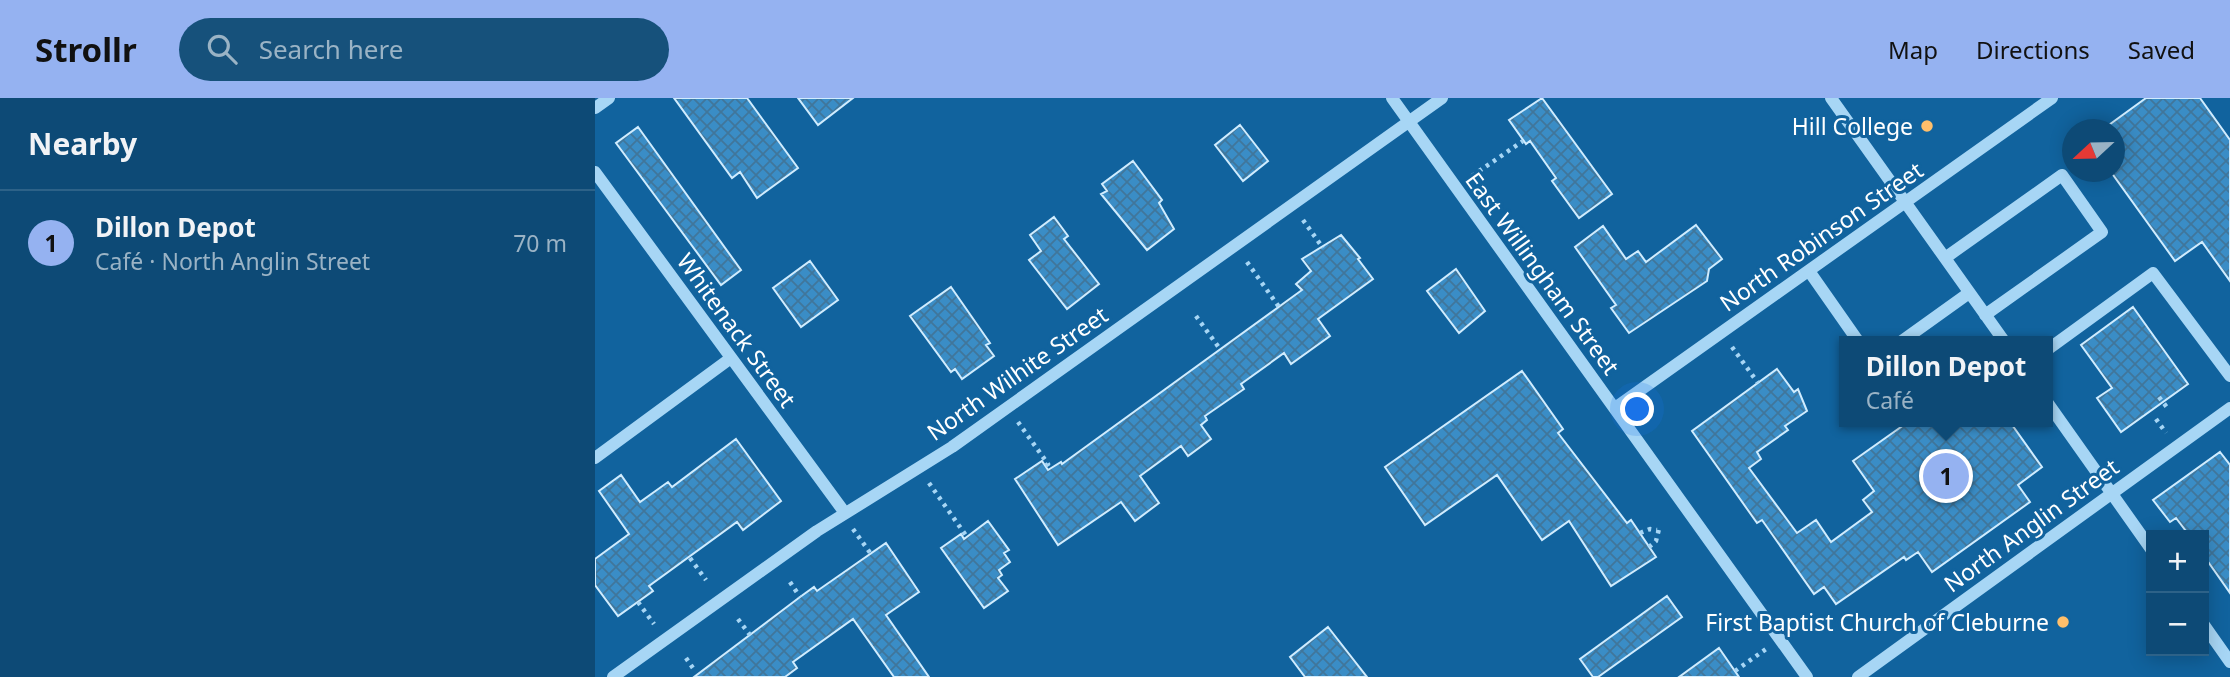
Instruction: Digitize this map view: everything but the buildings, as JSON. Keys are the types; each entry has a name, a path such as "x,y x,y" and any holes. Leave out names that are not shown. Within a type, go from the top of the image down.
{"street":[{"path":"595,108 609,98"},
{"name":"East Willingham Street","path":"1392,98 1807,677"},
{"name":"North Wilhite Street","path":"613,677 844,513 1007,407 1442,98"},
{"path":"1831,98 2000,336"},
{"name":"North Robinson Street","path":"1615,408 2052,98"},
{"name":"Whitenack Street","path":"595,172 844,513"},
{"path":"1945,258 2062,175 2102,232 1985,314"},
{"path":"1809,271 1854,336"},
{"path":"2053,346 2153,273 2230,376"},
{"path":"1909,336 1969,293"},
{"path":"595,458 731,358"},
{"name":"North Anglin Street","path":"1858,677 2230,408"},
{"path":"2053,410 2146,542"},
{"path":"2209,632 2230,662"}],"path":[{"path":"1455,187 1523,141"},
{"path":"1292,205 1323,247"},
{"path":"1235,245 1279,307"},
{"path":"1196,316 1220,349"},
{"path":"1722,332 1758,383"},
{"path":"2159,397 2169,410"},
{"path":"1007,407 1048,464 1045,466"},
{"path":"917,467 967,537"},
{"path":"844,513 871,554"},
{"path":"1640,533 1658,529 1656,541 1649,547"},
{"path":"691,558 706,580"},
{"path":"790,582 800,597"},
{"path":"638,602 665,639"},
{"path":"738,620 750,635"},
{"path":"1735,671 1780,640"},
{"path":"686,658 695,671"}],"place":[{"name":"Hill College","path":"1927,126"},
{"name":"Dillon Depot","path":"1946,476"},
{"name":"First Baptist Church of Cleburne","path":"2063,622"}]}
